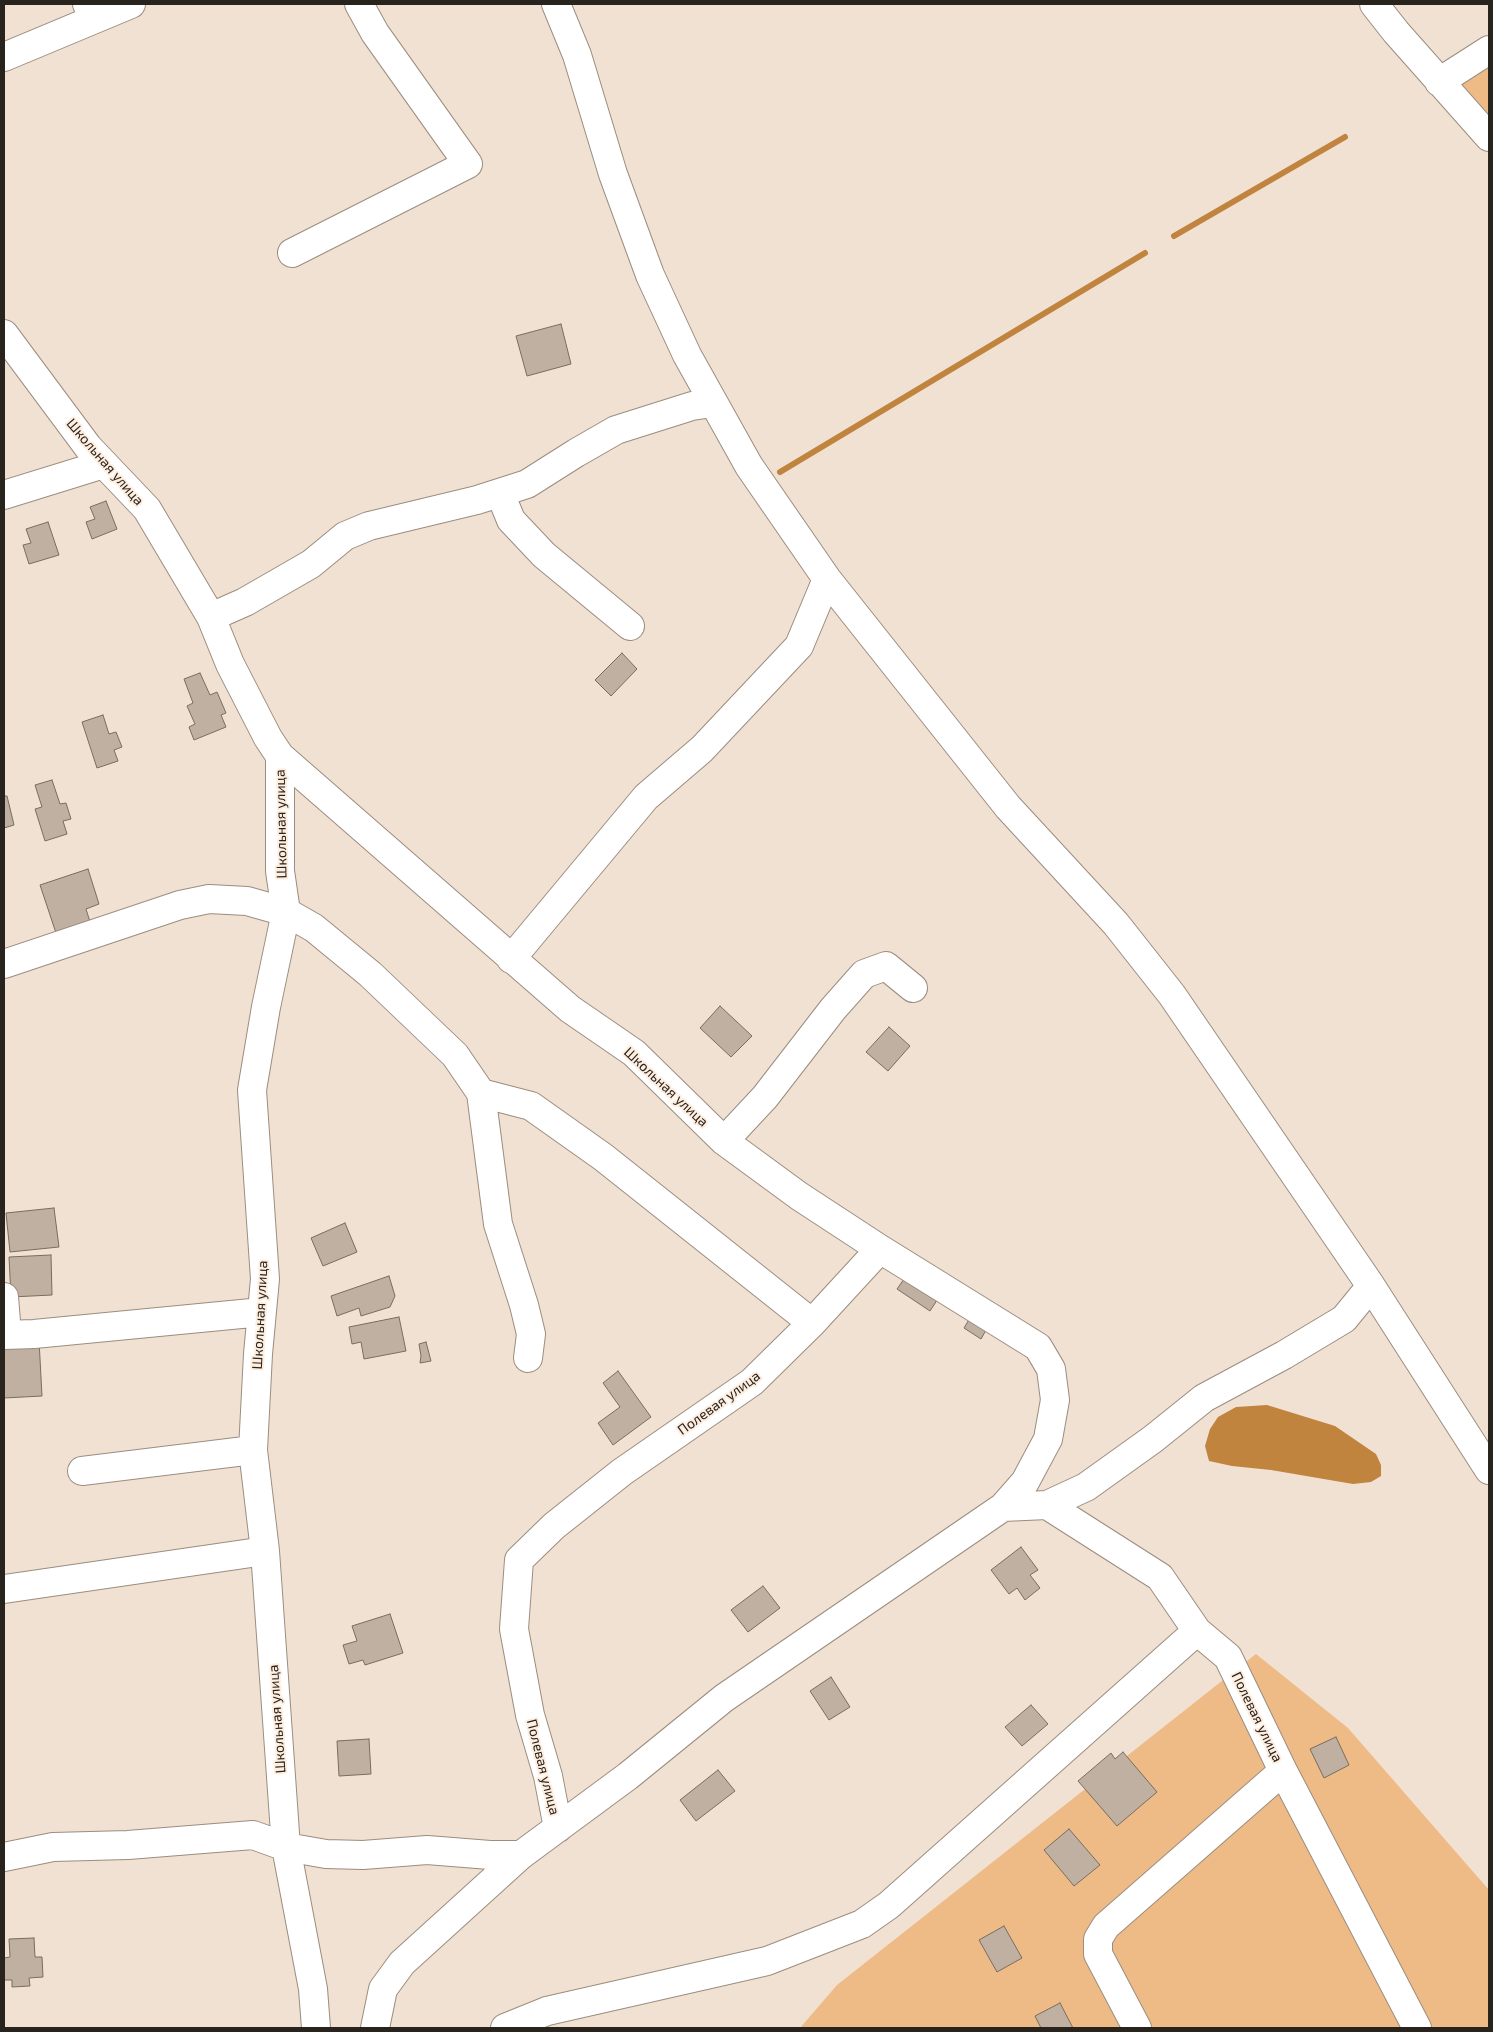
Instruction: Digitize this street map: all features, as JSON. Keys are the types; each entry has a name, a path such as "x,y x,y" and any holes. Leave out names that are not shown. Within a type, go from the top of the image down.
{"street":[{"path":"4,57 90,11 131,4"},
{"path":"292,253 468,164 375,33 359,4"},
{"path":"556,4 577,56 613,174 650,275 687,355 749,466 827,579 1008,807 1116,924 1172,995 1371,1286 1489,1470"},
{"path":"1374,4 1439,82 1489,137"},
{"path":"1439,82 1489,50"},
{"name":"Школьная улица","path":"4,334 88,447 146,509 211,617 230,664 268,738 280,756 570,1010 634,1054 724,1141 799,1196 880,1249"},
{"path":"211,617 246,602 311,564 345,536 369,526 406,518 527,484 616,430 692,406 712,402"},
{"path":"4,494 104,464"},
{"path":"500,493 511,520 544,555 630,626"},
{"path":"511,959 646,797 702,749 799,646 827,579"},
{"name":"Школьная улица","path":"280,756 280,871 286,912 266,1007 252,1090 265,1278 258,1354 253,1450 265,1551 286,1847 312,1989 316,2028"},
{"path":"4,964 180,905 209,899 247,901 286,912 314,928 370,974 455,1055 480,1093 498,1224 524,1305 531,1334 528,1358"},
{"path":"724,1141 765,1097 833,1009 864,974 886,966 913,988"},
{"path":"480,1093 531,1106 603,1157 812,1323"},
{"name":"Полевая улица","path":"375,2028 383,1989 402,1963 521,1855 558,1828 628,1776 724,1698 1003,1507 1025,1482 1048,1439 1055,1400 1051,1369 1038,1347 880,1249 812,1323 752,1382 622,1472 554,1526 519,1560 514,1630 530,1715 548,1776 558,1828"},
{"path":"1003,1507 1047,1505 1086,1488 1153,1439 1204,1398 1284,1355 1344,1319 1371,1286"},
{"path":"4,1297 5,1335 34,1334 262,1312"},
{"path":"82,1471 253,1450"},
{"name":"Полевая улица","path":"1047,1505 1160,1577 1197,1631 1228,1657 1283,1771 1417,2028"},
{"path":"4,1589 265,1551"},
{"path":"505,2028 547,2011 767,1961 862,1924 888,1905 1197,1631"},
{"path":"1137,2028 1098,1954 1098,1939 1106,1926 1283,1771"},
{"path":"4,1857 54,1847 128,1845 253,1835 286,1847 326,1854 364,1855 427,1850 490,1856 521,1855"}],"shaded area":[{"path":"1489,48 1489,149 1422,83"},
{"path":"1267,1405 1335,1426 1376,1454 1381,1465 1381,1476 1371,1482 1353,1484 1209,1461 1205,1446 1210,1429 1218,1417 1236,1407"},
{"path":"1256,1654 1348,1728 1489,1890 1489,2028 800,2028 837,1985"}],"building":[{"path":"561,324 571,364 527,376 516,336"},
{"path":"106,501 117,529 92,539 86,522 95,519 90,507"},
{"path":"48,522 59,555 29,564 23,545 31,543 26,529"},
{"path":"622,653 637,669 611,696 595,680"},
{"path":"200,673 210,695 217,692 226,713 221,715 226,727 194,740 189,727 195,724 187,706 193,703 184,679"},
{"path":"103,715 109,734 116,732 122,747 114,750 118,761 97,768 82,722"},
{"path":"52,780 60,804 66,803 71,819 63,821 67,834 45,841 35,809 42,807 35,785"},
{"path":"4,796 7,796 14,825 4,828"},
{"path":"88,869 99,904 86,909 91,925 57,936 40,885"},
{"path":"720,1006 752,1036 731,1057 700,1028"},
{"path":"889,1027 910,1046 888,1071 866,1052"},
{"path":"54,1208 59,1247 10,1252 6,1213"},
{"path":"345,1223 357,1252 323,1266 311,1238"},
{"path":"51,1255 52,1295 11,1297 9,1257"},
{"path":"909,1272 941,1294 930,1311 897,1289"},
{"path":"389,1276 395,1296 390,1307 361,1316 359,1308 337,1316 331,1296"},
{"path":"973,1313 990,1323 981,1339 964,1328"},
{"path":"399,1317 406,1351 364,1359 361,1342 352,1344 349,1327"},
{"path":"39,1340 42,1396 4,1398 4,1342"},
{"path":"426,1342 431,1361 420,1363 419,1344"},
{"path":"618,1371 651,1417 613,1445 598,1423 620,1407 603,1383"},
{"path":"1021,1547 1038,1570 1030,1575 1040,1588 1025,1600 1017,1588 1009,1594 991,1570"},
{"path":"763,1586 780,1608 748,1632 731,1610"},
{"path":"390,1614 403,1653 365,1665 363,1660 349,1664 343,1645 357,1641 352,1626"},
{"path":"831,1677 850,1707 829,1720 810,1691"},
{"path":"1031,1705 1048,1724 1022,1746 1005,1727"},
{"path":"1336,1737 1349,1765 1324,1778 1310,1749"},
{"path":"369,1739 371,1774 339,1776 337,1741"},
{"path":"1123,1752 1157,1792 1117,1826 1078,1781 1111,1753 1115,1759"},
{"path":"718,1770 735,1791 696,1821 680,1800"},
{"path":"1069,1829 1100,1865 1074,1886 1044,1850"},
{"path":"1004,1926 1022,1958 997,1972 979,1940"},
{"path":"34,1938 35,1957 42,1957 43,1977 29,1978 30,1986 12,1987 12,1980 4,1980 4,1958 10,1957 9,1939"},
{"path":"1060,2003 1073,2028 1041,2028 1035,2016"}],"waterway":[{"path":"1174,236 1345,137"},
{"path":"780,472 1145,253"}]}
